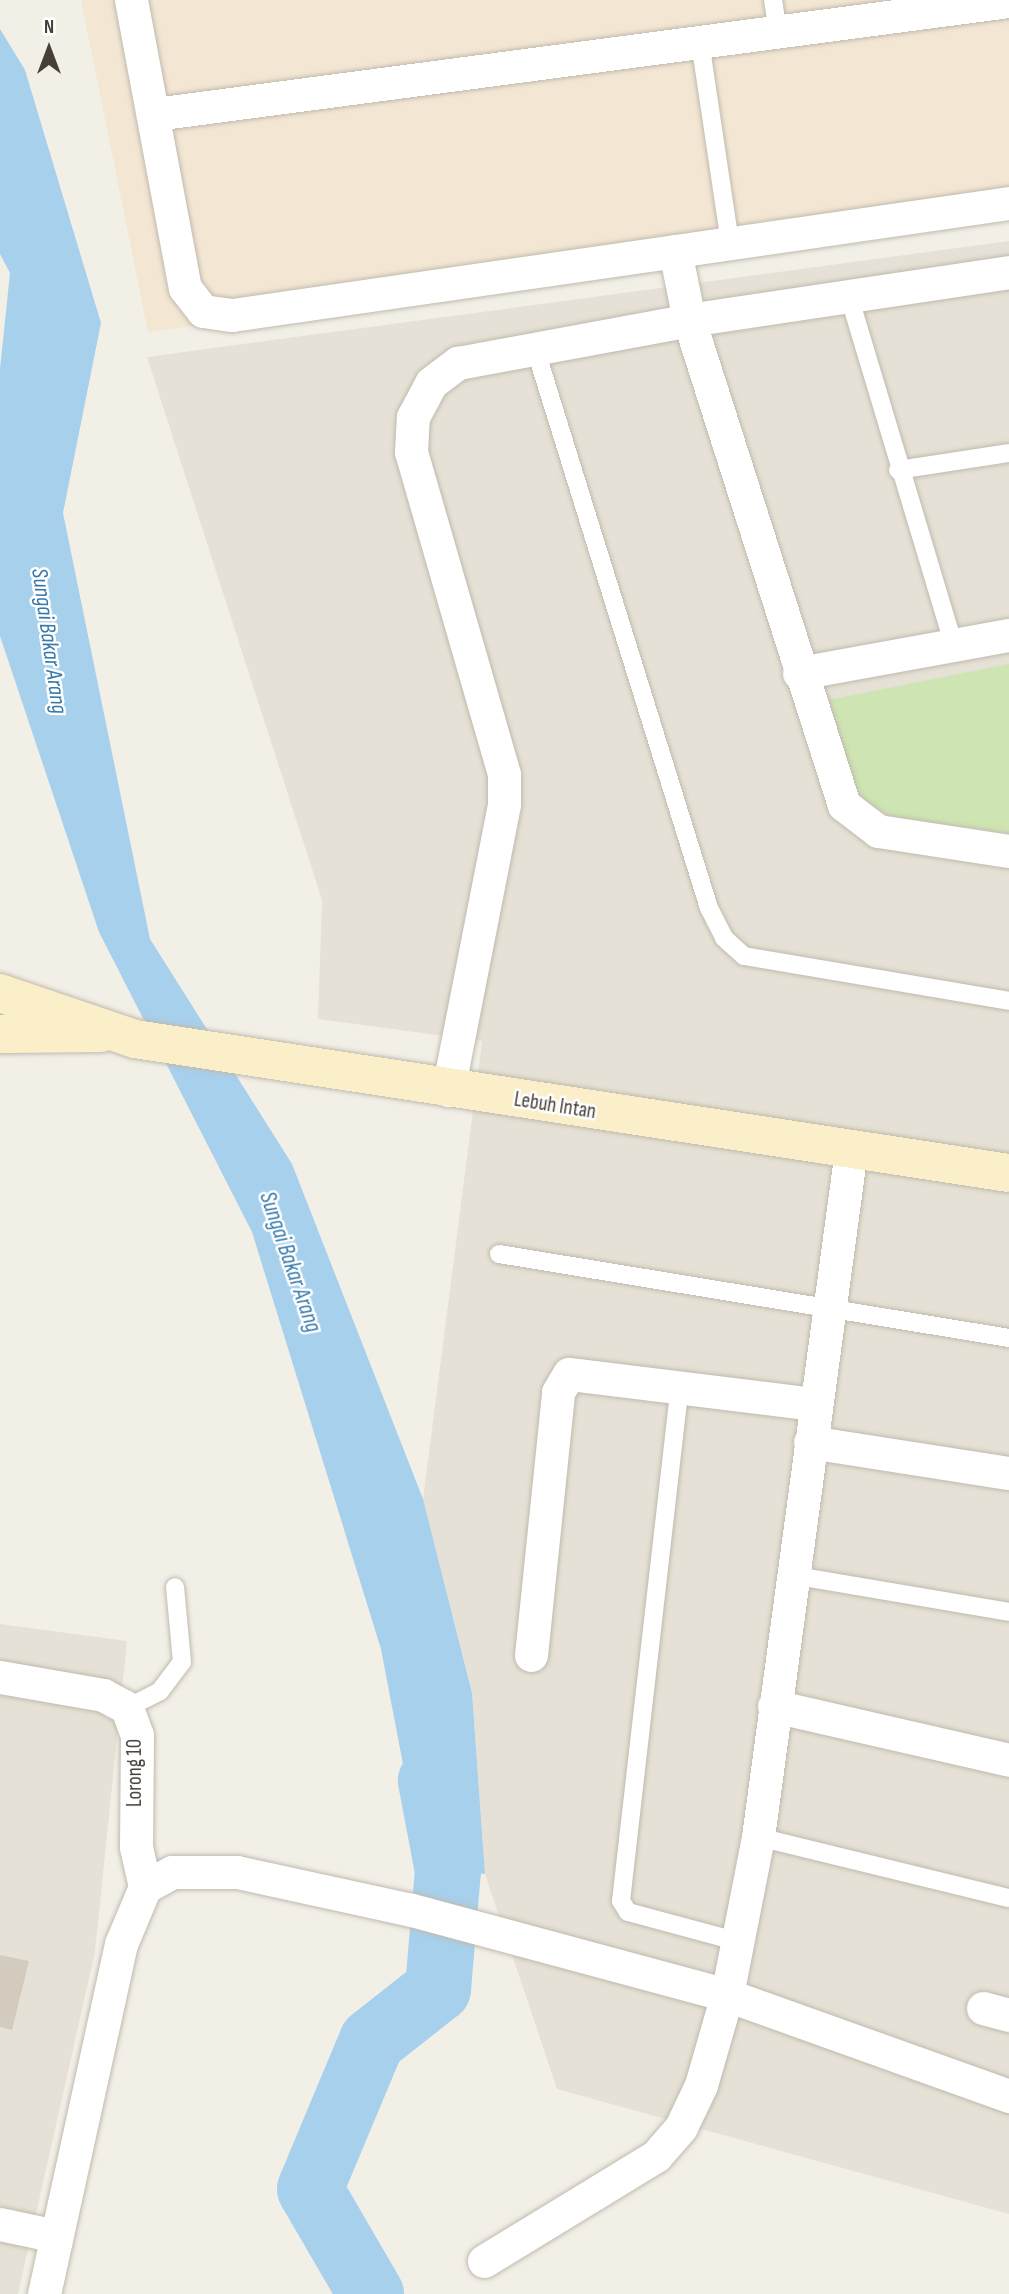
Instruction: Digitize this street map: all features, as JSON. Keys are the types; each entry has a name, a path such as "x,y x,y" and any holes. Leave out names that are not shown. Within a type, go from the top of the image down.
{"main road":[{"name":"Lebuh Intan","path":"0,993 119,1036"},
{"name":"Lebuh Intan","path":"0,1034 119,1036 448,1090 1009,1173"}],"street":[{"path":"131,0 155,114 185,288 203,311 232,315 1009,203"},
{"path":"155,114 700,42 776,16 1009,1"},
{"path":"675,251 689,320 799,673 844,805 859,820 878,831 1009,851"},
{"path":"448,1090 504,804 504,774 411,452 413,417 431,383 458,363 535,348 689,320 1009,272"},
{"path":"799,673 1009,635"},
{"path":"484,2261 656,2156 681,2127 701,2085 727,1995 758,1837 791,1575 851,1150"},
{"path":"531,1655 563,1381 579,1371 815,1404"},
{"path":"810,1442 1009,1473"},
{"name":"Lorong 10","path":"0,1678 103,1695 127,1708 137,1735 135,1834 145,1886"},
{"path":"774,1706 1009,1760"},
{"path":"44,2294 121,1944 145,1886 172,1872 237,1872 412,1910 502,1933 727,1995 1009,2096"},
{"path":"0,2224 56,2236"}],"lane":[{"path":"700,42 730,243"},
{"path":"849,296 898,470 954,645"},
{"path":"535,348 709,908 724,938 744,956 1009,1000"},
{"path":"898,470 1009,453"},
{"path":"499,1254 829,1311 1009,1338"},
{"path":"680,1384 621,1901 628,1912 739,1942"},
{"path":"791,1575 1009,1612"},
{"path":"127,1708 160,1691 182,1662 175,1587"},
{"path":"758,1837 1009,1898"}],"shaded area":[{"path":"81,0 1009,0 1009,215 148,332"},
{"path":"1009,241 1009,2214 557,2089 485,1874 472,1693 423,1499 482,1041 318,1019 322,900 147,357"},
{"path":"0,1624 127,1641 95,1952 18,2294 0,2294"}],"green space":[{"path":"1009,664 1009,833 897,818 874,808 853,787 828,700"}],"water":[{"name":"Sungai Bakar Arang","path":"0,29 25,70 101,323 63,513 150,939 292,1164 423,1499 472,1693 485,1874 423,1869 381,1649 252,1232 99,932 0,636 0,369 10,273 0,254"}],"building":[{"path":"0,1955 29,1961 12,2030 0,2027"}],"waterway":[{"name":"Sungai Bakar Arang","path":"371,2294 310,2189 372,2041 438,1989 448,1871 431,1781"}]}
